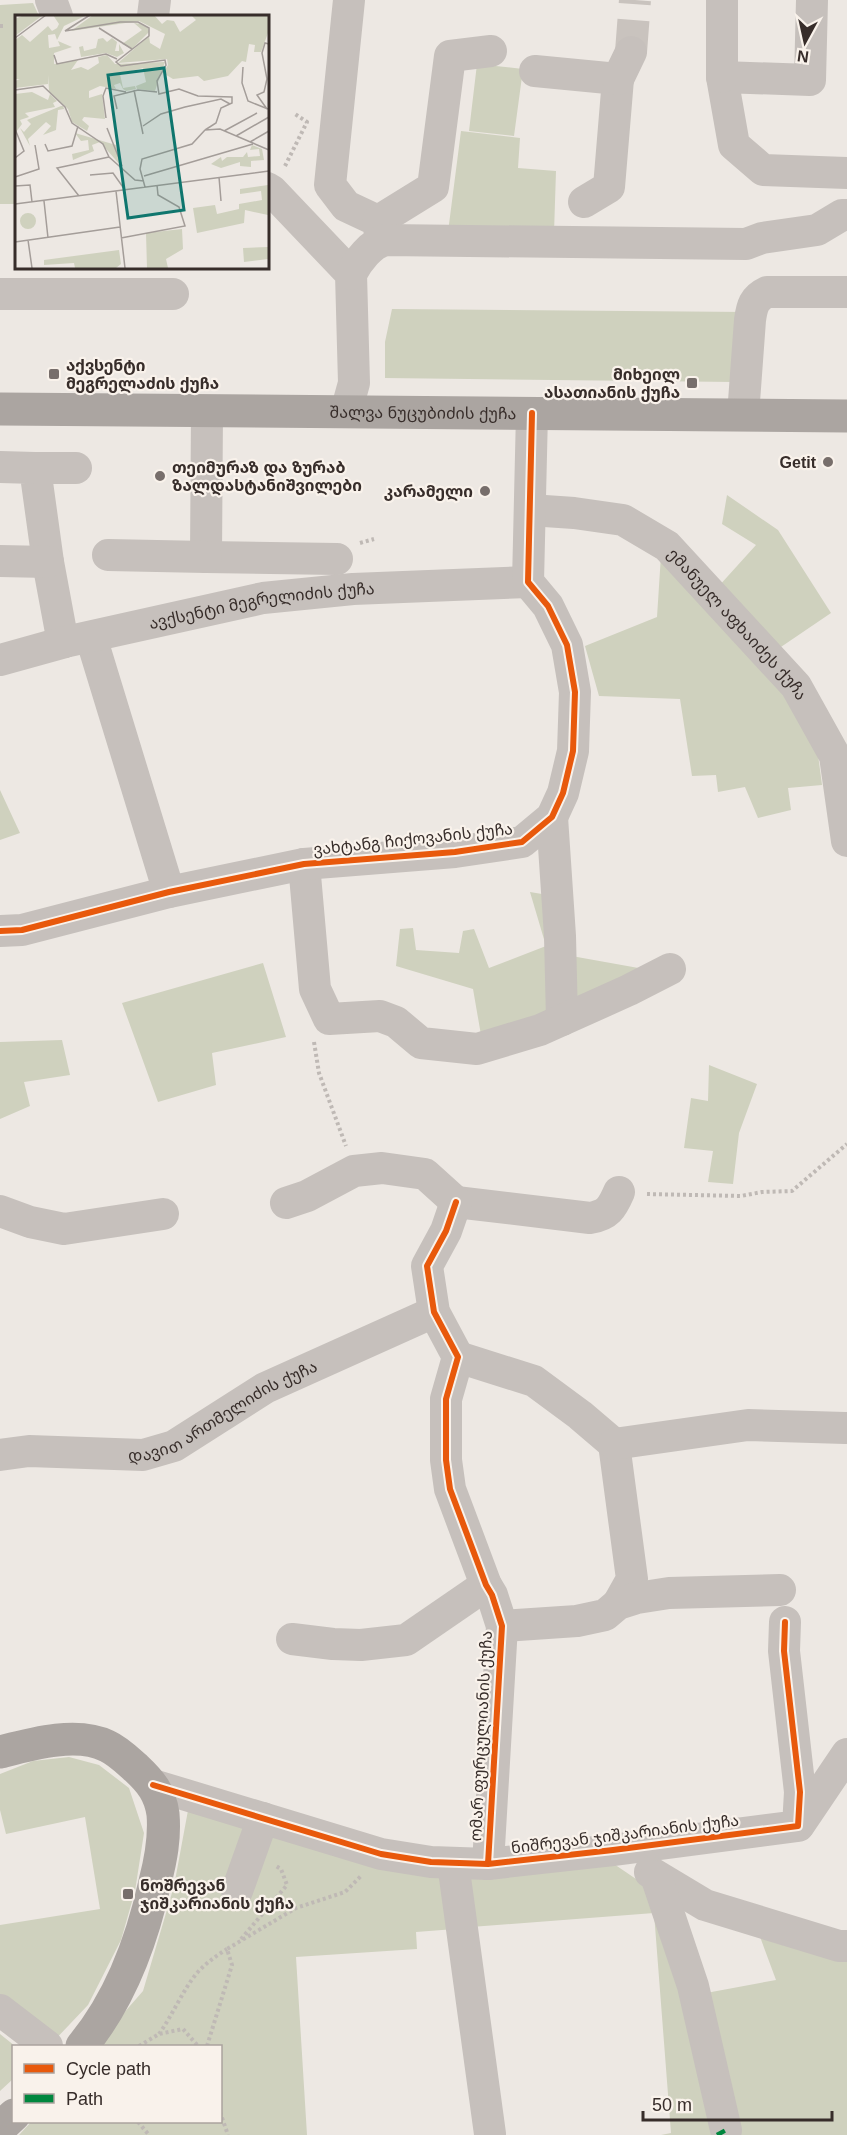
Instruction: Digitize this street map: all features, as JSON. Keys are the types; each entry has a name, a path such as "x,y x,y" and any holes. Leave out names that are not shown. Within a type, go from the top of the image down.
{"main road":[{"name":"შალვა ნუცუბიძის ქუჩა","path":"0,409 743,415 845,423"},
{"path":"0,1752 35,1742 80,1739 107,1746 127,1760 153,1785 163,1813 163,1848 138,1948 112,2004 100,2024 83,2045"},
{"path":"0,2128 12,2117"}],"street":[{"path":"51,0 57,15"},
{"path":"153,15 155,0"},
{"path":"349,0 330,184 346,206 379,231 746,244 762,238 817,230 842,215 847,215"},
{"path":"722,0 722,77 734,145 763,170 847,173"},
{"path":"722,77 810,80 812,0"},
{"path":"346,412 354,383 351,274 379,231 433,187 450,56 491,51"},
{"path":"584,202 609,187 618,80 632,52"},
{"path":"535,71 618,80"},
{"path":"270,190 351,274"},
{"path":"743,415 750,320 752,308 758,296 767,292 847,292"},
{"path":"0,294 173,294"},
{"path":"206,557 207,411"},
{"path":"528,582 532,413"},
{"path":"0,467 76,468"},
{"path":"35,468 48,562 61,632 78,639 169,892"},
{"name":"ემანუელ აფხაიძეს ქუჩა","path":"530,510 623,520 667,546 796,686 841,763 847,841"},
{"path":"108,555 337,559"},
{"path":"0,561 48,562"},
{"name":"ავქსენტი მეგრელიძის ქუჩა","path":"0,660 78,639 263,598 353,589 528,582"},
{"name":"ვახტანგ ჩიქოვანის ქუჩა","path":"0,931 22,930 169,892 304,864 455,852 522,842 552,818 563,793 573,751 575,692 567,645 548,606 528,582"},
{"path":"552,818 560,936 562,1020"},
{"path":"304,864 315,989 328,1019 380,1016 396,1022 422,1043 477,1049 540,1030 670,969"},
{"path":"286,1203 306,1196 354,1171 382,1168 425,1174 456,1202 590,1218 602,1216 612,1209 619,1192"},
{"path":"456,1202 446,1231 427,1266 434,1312 458,1357 534,1381 614,1444 632,1579 618,1604 605,1615 577,1621 502,1626"},
{"path":"0,1211 30,1222 64,1229 163,1214"},
{"name":"დავით ართმელიძის ქუჩა","path":"0,1455 29,1451 143,1455 174,1446 265,1388 434,1312"},
{"name":"ომარ ფურცულიანის ქუჩა","path":"458,1357 446,1399 450,1489 502,1626 488,1864"},
{"path":"614,1444 748,1425 845,1428"},
{"path":"292,1639 361,1645 406,1640 486,1586"},
{"path":"618,1604 637,1598 669,1593 780,1590"},
{"path":"785,1622 784,1652 800,1792 798,1826"},
{"path":"798,1826 847,1754"},
{"name":"ნიშრევან ჯიშკარიანის ქუჩა","path":"153,1785 381,1854 431,1862 488,1864 798,1826"},
{"path":"237,1891 263,1818"},
{"path":"613,1850 705,1905 839,1946 847,1946"},
{"path":"453,1863 490,2134"},
{"path":"656,1876 693,1986 726,2130"},
{"path":"0,2010 45,2045"}],"path":[{"path":"270,190 307,122 295,114"},
{"path":"328,1019 314,1039 319,1073 354,1171"},
{"path":"619,1192 669,1196 741,1196 762,1192 792,1191 847,1144"},
{"path":"159,2034 196,1974 209,1961 296,1908 345,1892 381,1854"},
{"path":"207,2045 232,1965 227,1949"},
{"path":"140,2045 159,2034 183,2029 197,2045"},
{"path":"222,2118 228,2135"},
{"path":"140,2123 149,2135"}],"green space":[{"path":"33,3 39,15 15,15 15,204 0,204 0,5"},
{"path":"477,64 523,69 514,136 469,131"},
{"path":"461,131 520,138 518,168 556,171 554,233 448,232"},
{"path":"392,309 747,312 734,382 385,378 385,342"},
{"path":"727,495 778,530 831,613 775,651 718,587 756,545 722,524"},
{"path":"661,555 794,695 817,747 822,785 788,788 791,810 758,818 745,787 718,792 716,775 692,776 680,699 599,696 585,646 657,617"},
{"path":"0,790 20,833 0,840"},
{"path":"530,892 554,896 553,1018 481,1035 473,989 396,966 400,929 413,928 416,950 459,953 463,931 474,929 489,968 546,946"},
{"path":"566,955 644,969 570,1008"},
{"path":"263,963 286,1037 212,1053 216,1085 158,1102 122,1003"},
{"path":"62,1040 70,1075 24,1082 30,1106 0,1119 0,1042"},
{"path":"709,1065 757,1084 739,1133 733,1184 708,1182 713,1151 684,1148 691,1098 708,1101"},
{"path":"69,1757 99,1765 129,1788 144,1833 135,1891 121,1940 88,2005 51,2044 0,2001 0,1925 100,1909 85,1817 6,1834 0,1810 0,1774 33,1761"},
{"path":"189,1805 445,1872 455,1929 416,1932 417,1949 296,1957 307,2135 19,2135 30,2123 222,2123 222,2045 96,2045 143,1991 174,1886"},
{"path":"611,1862 636,1879 661,1902 690,1996 776,1980 756,1926 847,1953 847,2135 661,2135 671,2133 654,1913 471,1927 464,1877"},
{"path":"0,2034 14,2045 12,2080 0,2091"}],"tunnel":[{"path":"631,52 635,0"}],"marked path":[{"path":"717,2135 726,2130"}],"cycle path":[{"path":"0,931 22,930 169,892 304,864 455,852 522,842 552,817 563,793 573,751 575,692 567,645 548,606 528,582 532,413"},
{"path":"456,1202 446,1231 427,1266 434,1312 458,1357 446,1399 446,1460 450,1489 502,1626 488,1864"},
{"path":"153,1785 381,1854 431,1862 488,1864 798,1826 800,1792 784,1651 785,1622"}],"place":[{"name":"აქვსენტი მეგრელაძის ქუჩა","path":"54,374"},
{"name":"მიხეილ ასათიანის ქუჩა","path":"692,383"},
{"name":"Getit","path":"828,462"},
{"name":"თეიმურაზ და ზურაბ ზალდასტანიშვილები","path":"160,476"},
{"name":"კარამელი","path":"485,491"},
{"name":"ნოშრევან ჯიშკარიანის ქუჩა","path":"128,1894"}]}
